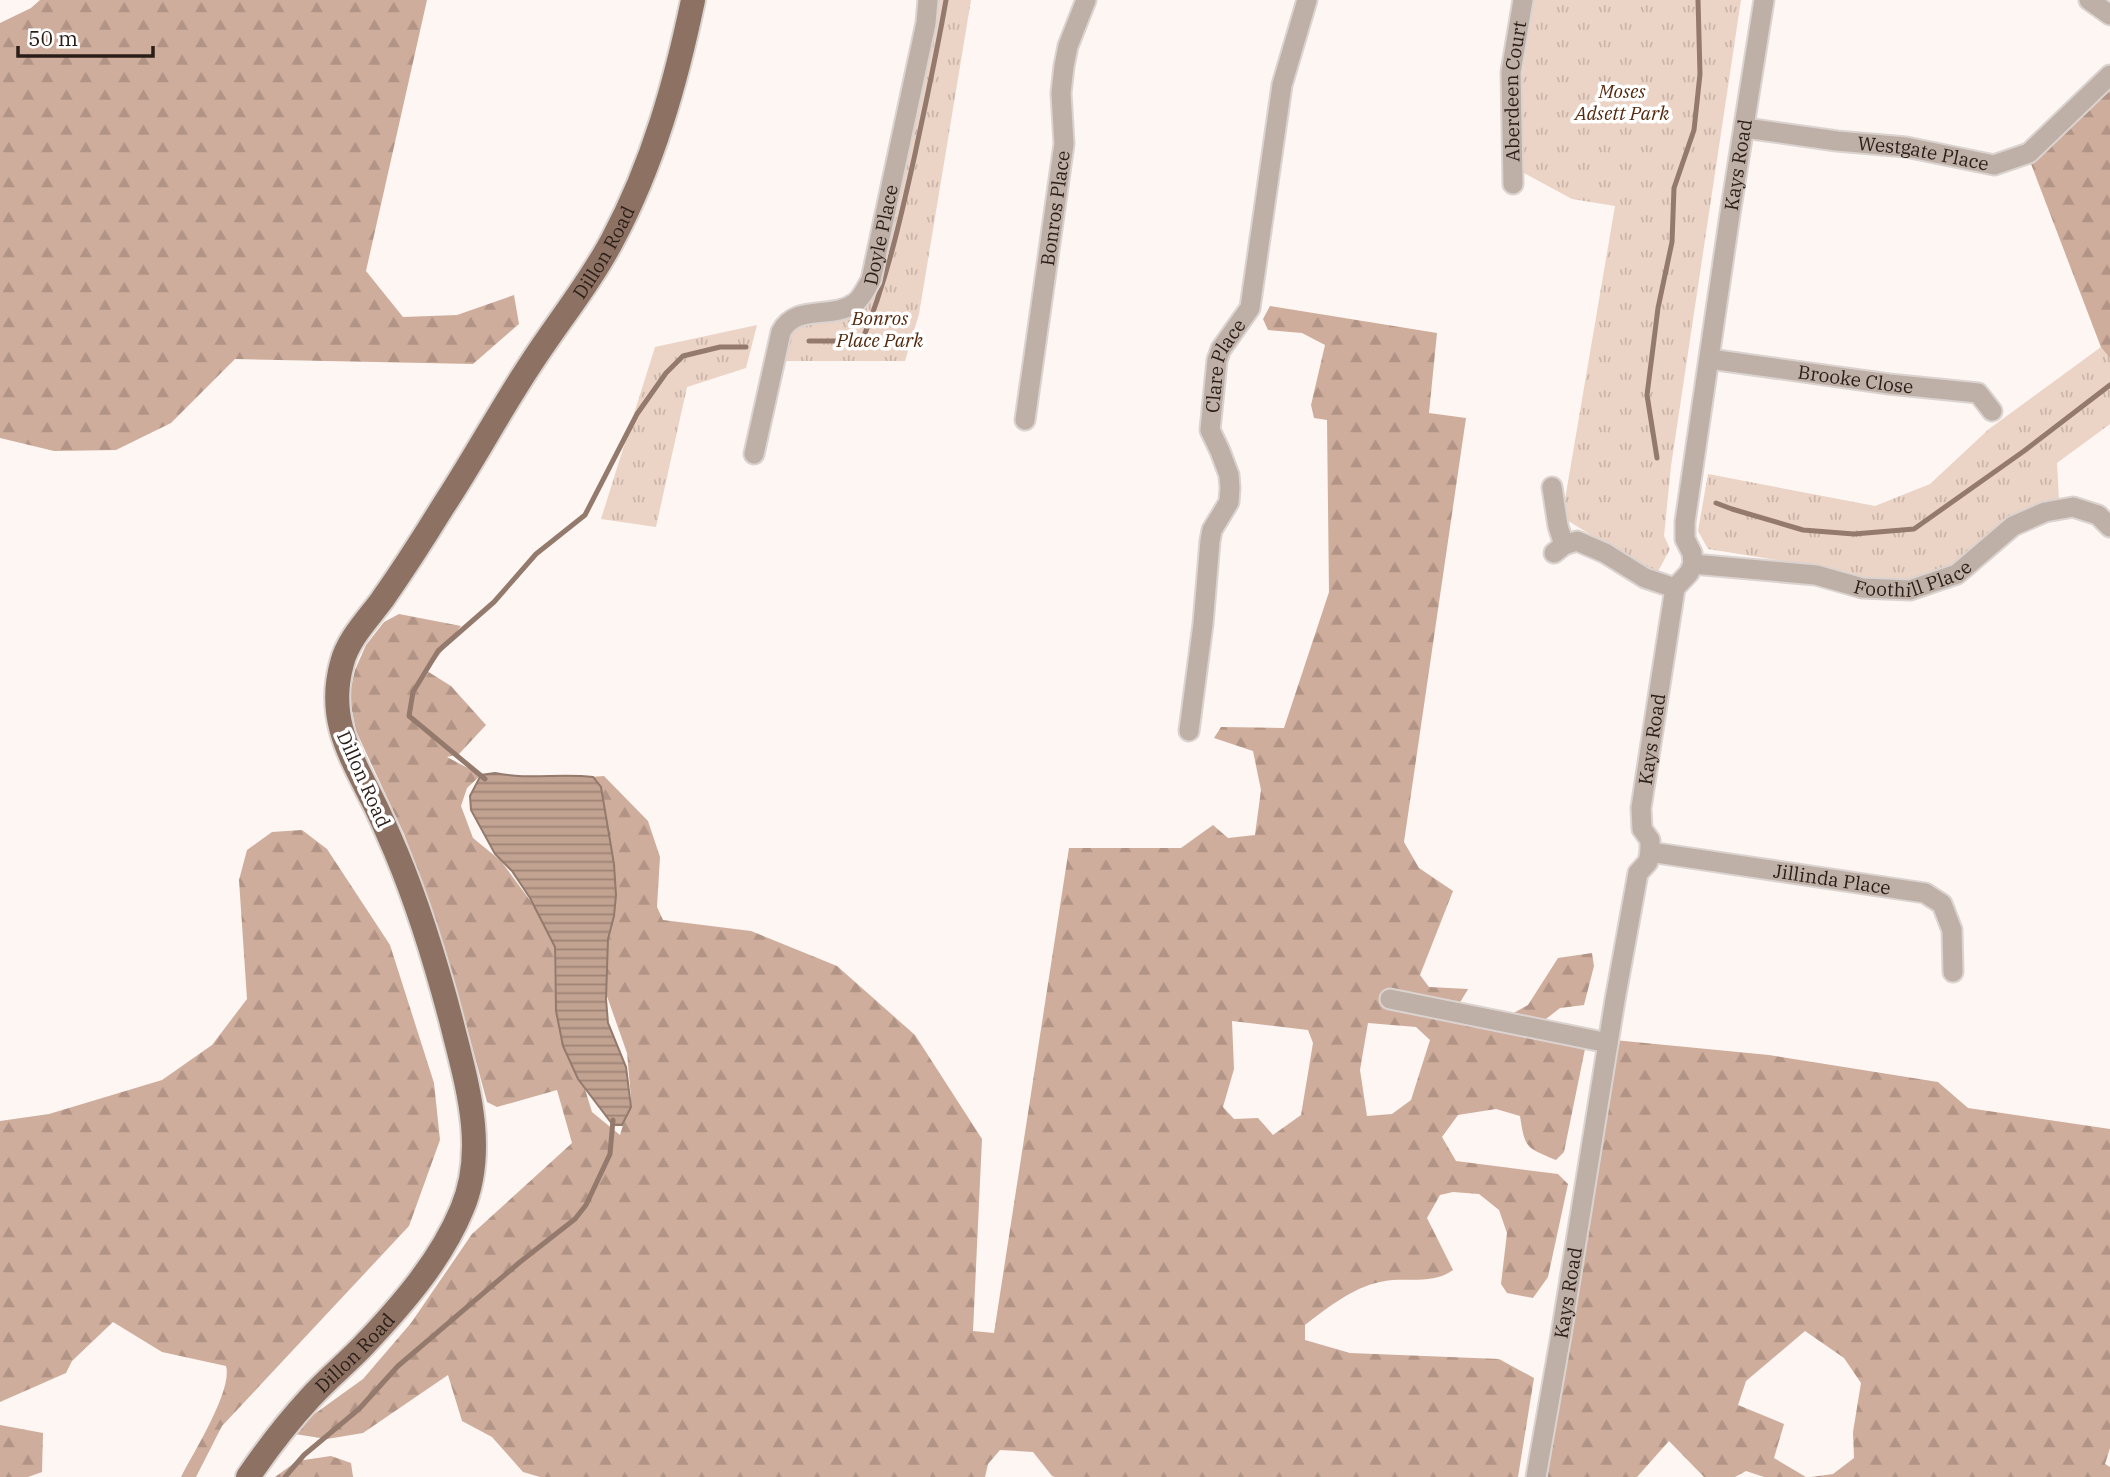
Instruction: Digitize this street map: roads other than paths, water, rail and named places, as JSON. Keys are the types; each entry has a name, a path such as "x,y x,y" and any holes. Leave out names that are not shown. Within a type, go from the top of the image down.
{"main road":[{"name":"Dillon Road","path":"248,1477 279,1432 311,1396 363,1346 425,1273 442,1248 464,1205 472,1180 474,1126 470,1100 436,963 396,853 343,738 337,710 342,660 351,642 430,528 499,413 613,239 658,136 693,0"}],"street":[{"name":"Doyle Place","path":"754,454 781,332 785,326 800,315 844,308 855,303 871,280 926,23 928,0"},
{"name":"Bonros Place","path":"1024,420 1064,144 1064,66 1068,46 1086,0"},
{"name":"Clare Place","path":"1189,731 1212,530 1229,502 1229,475 1210,430 1217,360 1221,349 1250,308 1282,85 1307,0"},
{"name":"Aberdeen Court","path":"1513,184 1511,72 1523,0"},
{"name":"Kays Road","path":"1536,1477 1638,873 1648,862 1650,852 1650,840 1642,829 1641,808 1675,588 1689,573 1693,564 1692,552 1685,538 1685,522 1764,0"},
{"path":"2089,0 2110,15"},
{"name":"Westgate Place","path":"1745,128 1837,141 1906,147 1994,165 2029,153 2110,75"},
{"name":"Brooke Close","path":"1710,359 1889,384 1978,393 1992,411"},
{"path":"1552,487 1559,549 1577,541 1605,552 1645,578 1675,588"},
{"name":"Foothill Place","path":"1693,564 1816,575 1862,588 1910,590 1957,574 2013,526 2045,512 2073,507 2098,515 2110,527"},
{"name":"Jillinda Place","path":"1650,852 1925,893 1942,904 1952,929 1953,972"},
{"path":"1390,999 1608,1043"}],"waterway":[{"path":"809,341 862,341 879,295 899,225 946,0"},
{"path":"1657,458 1647,395 1658,308 1672,242 1674,188 1694,130 1700,74 1698,0"},
{"path":"485,779 409,716 413,692 438,651 494,602 536,554 585,515 637,414 666,373 683,356 720,347 746,347"},
{"path":"1716,503 1803,530 1854,534 1914,529 2024,451 2110,385"},
{"path":"285,1477 304,1455 359,1409 398,1366 575,1219 586,1205 610,1154 613,1120"}],"park label":[{"name":"Moses Adsett Park","path":"1622,102"},
{"name":"Bonros Place Park","path":"880,329"}]}
